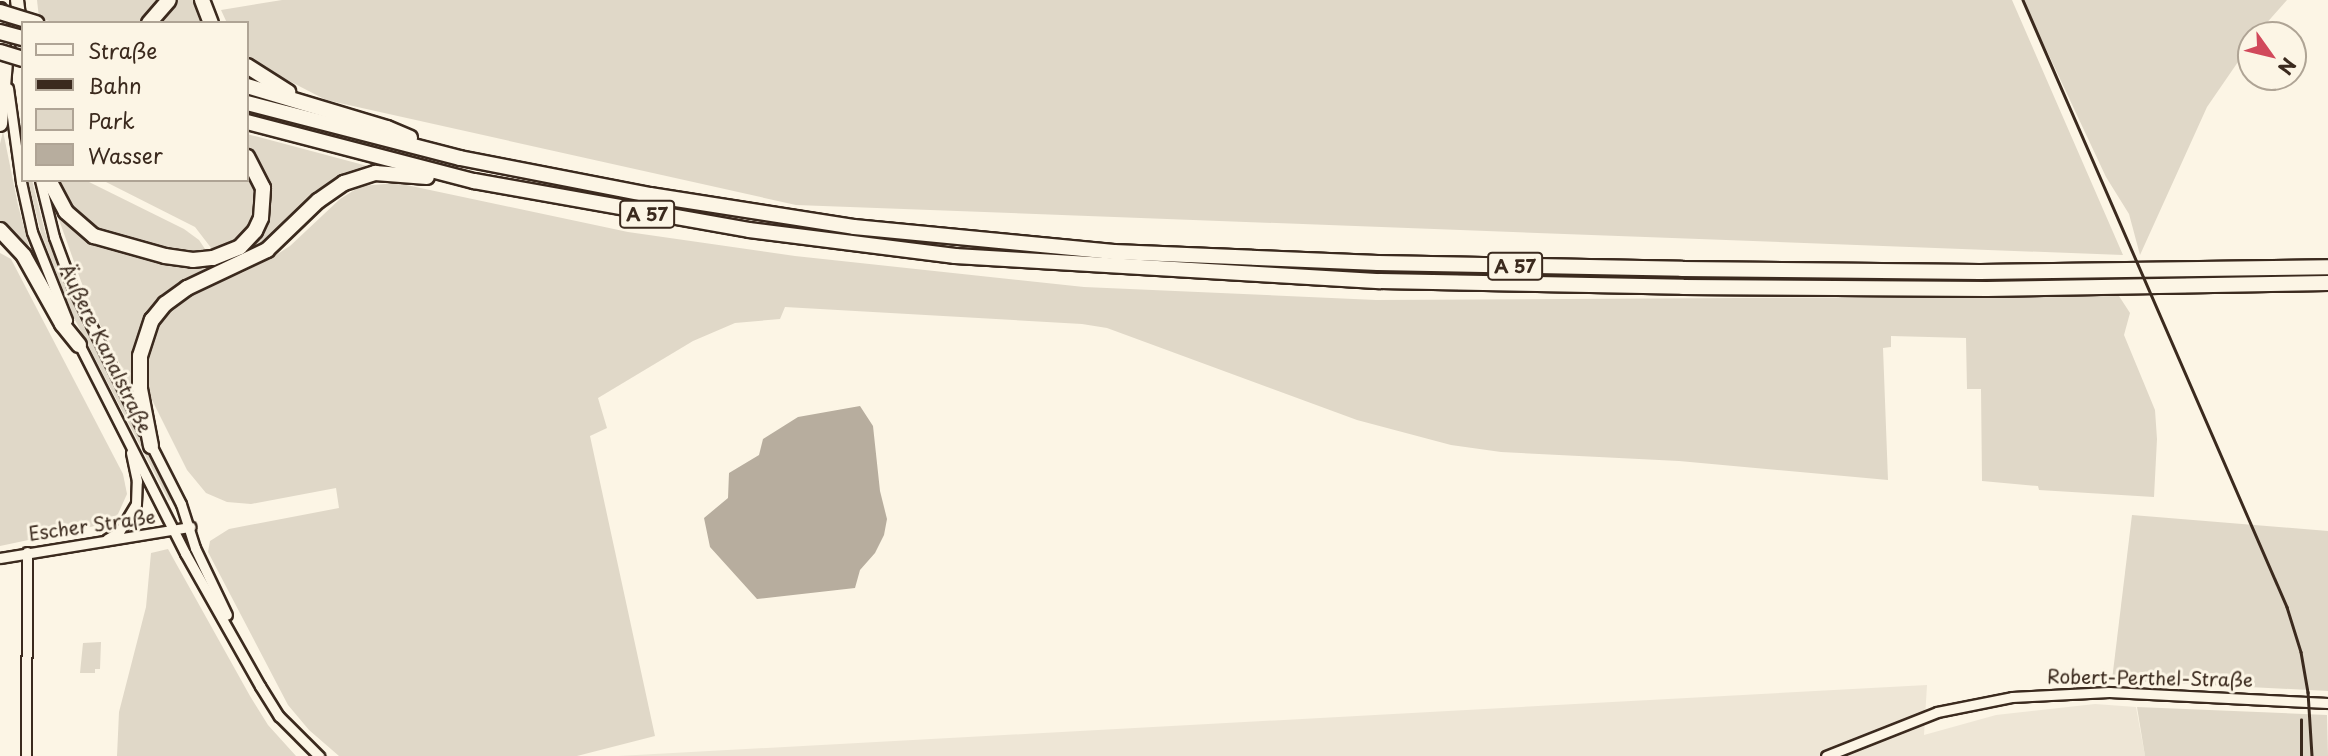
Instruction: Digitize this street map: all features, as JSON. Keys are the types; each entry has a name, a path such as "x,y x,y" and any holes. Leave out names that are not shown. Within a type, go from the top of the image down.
{"highway":[{"path":"151,21 169,0"},
{"path":"201,0 210,21"},
{"path":"0,10 30,21"},
{"path":"0,32 21,37"},
{"path":"0,124 2,57 21,59"},
{"path":"248,67 264,79 317,107"},
{"path":"248,86 387,128 425,149"},
{"name":"A 57","path":"248,103 425,149 565,179 752,213 1114,252 1378,263 1682,269 1980,272 2328,267"},
{"name":"A 57","path":"248,122 474,181 646,214 955,256 1120,268 1380,281 1684,287 1987,289 2328,283"},
{"path":"49,182 66,212 94,236 165,256 193,260 213,258 240,247 255,231 261,218 263,188 255,167 248,158"},
{"path":"151,446 139,389 139,356 152,320 173,297 267,250 318,201 357,177 391,173 474,181"},
{"path":"0,230 24,256 62,324 79,345"}],"main road":[{"path":"18,3 21,31"},
{"name":"Äußere Kanalstraße","path":"0,10 2,57"}],"street":[{"name":"Äußere Kanalstraße","path":"2,57 21,180"},
{"name":"Äußere Kanalstraße","path":"22,182 32,232 56,297 175,530"},
{"name":"Äußere Kanalstraße","path":"40,182 54,237 72,286 190,527"},
{"path":"103,542 119,532 136,504 137,481 127,440"},
{"path":"190,527 195,548 240,650"},
{"name":"Escher Straße","path":"0,558 190,527"},
{"path":"175,530 279,716 319,756"},
{"path":"26,756 27,552"},
{"name":"Robert-Perthel-Straße","path":"1826,756 1937,712 1975,703 2054,693 2233,696 2328,703"},
{"name":"Robert-Perthel-Straße","path":"1840,756 1892,730"}],"shaded area":[{"path":"1927,685 1924,735 1996,715 2095,704 2136,707 2145,756 618,756"}],"green space":[{"path":"37,0 164,0 141,21 49,21 39,18"},
{"path":"174,0 196,0 205,21 158,21"},
{"path":"282,0 2012,0 2123,255 796,205 326,100 248,60 248,21 226,21 221,10"},
{"path":"2023,0 2287,0 2268,21 2237,21 2237,63 2207,107 2140,255 2129,214 2106,177"},
{"path":"3,131 33,261 0,224 0,144"},
{"path":"248,134 375,168 271,241 218,268 218,263 234,257 249,246 265,178 248,152"},
{"path":"248,166 258,186 258,209 245,237 215,253 195,227 106,182 248,182"},
{"path":"28,182 32,182 45,232 79,317 171,499 169,501 74,318 41,233"},
{"path":"56,182 89,182 184,229 199,240 207,252 189,255 106,236 77,218"},
{"path":"397,183 628,232 795,256 1084,287 1376,300 2119,296 2130,313 2124,335 2155,410 2157,439 2154,497 2039,490 2038,486 1982,481 1981,389 1967,389 1966,338 1891,336 1891,347 1883,348 1888,480 1679,461 1501,452 1451,445 1357,420 1107,328 1082,324 785,307 780,319 735,323 693,341 598,398 607,428 590,436 655,736 577,756 339,756 309,730 288,705 208,552 210,541 229,529 339,508 336,488 251,504 227,502 206,493 187,470 146,388 146,355 162,317 187,294 242,273 276,255 290,246 340,199 361,186"},
{"path":"53,203 85,237 210,264 211,271 162,301 135,395 87,298"},
{"path":"0,253 11,259 123,474 127,494 118,514 109,523 0,546"},
{"path":"2132,515 2328,531 2328,691 2112,680"},
{"path":"168,549 250,696 268,725 296,756 117,756 119,712 146,607 151,553"},
{"path":"101,642 100,669 95,669 95,673 80,673 83,643"},
{"path":"2137,707 2327,715 2328,756 2145,756"}],"water":[{"path":"860,406 873,426 880,491 887,519 884,535 875,553 860,570 855,588 757,599 710,547 704,518 728,498 729,473 759,455 763,439 798,417"}],"railway":[{"path":"2023,0 2287,607 2301,652 2308,692 2312,756"},
{"path":"2301,720 2301,756"}]}
